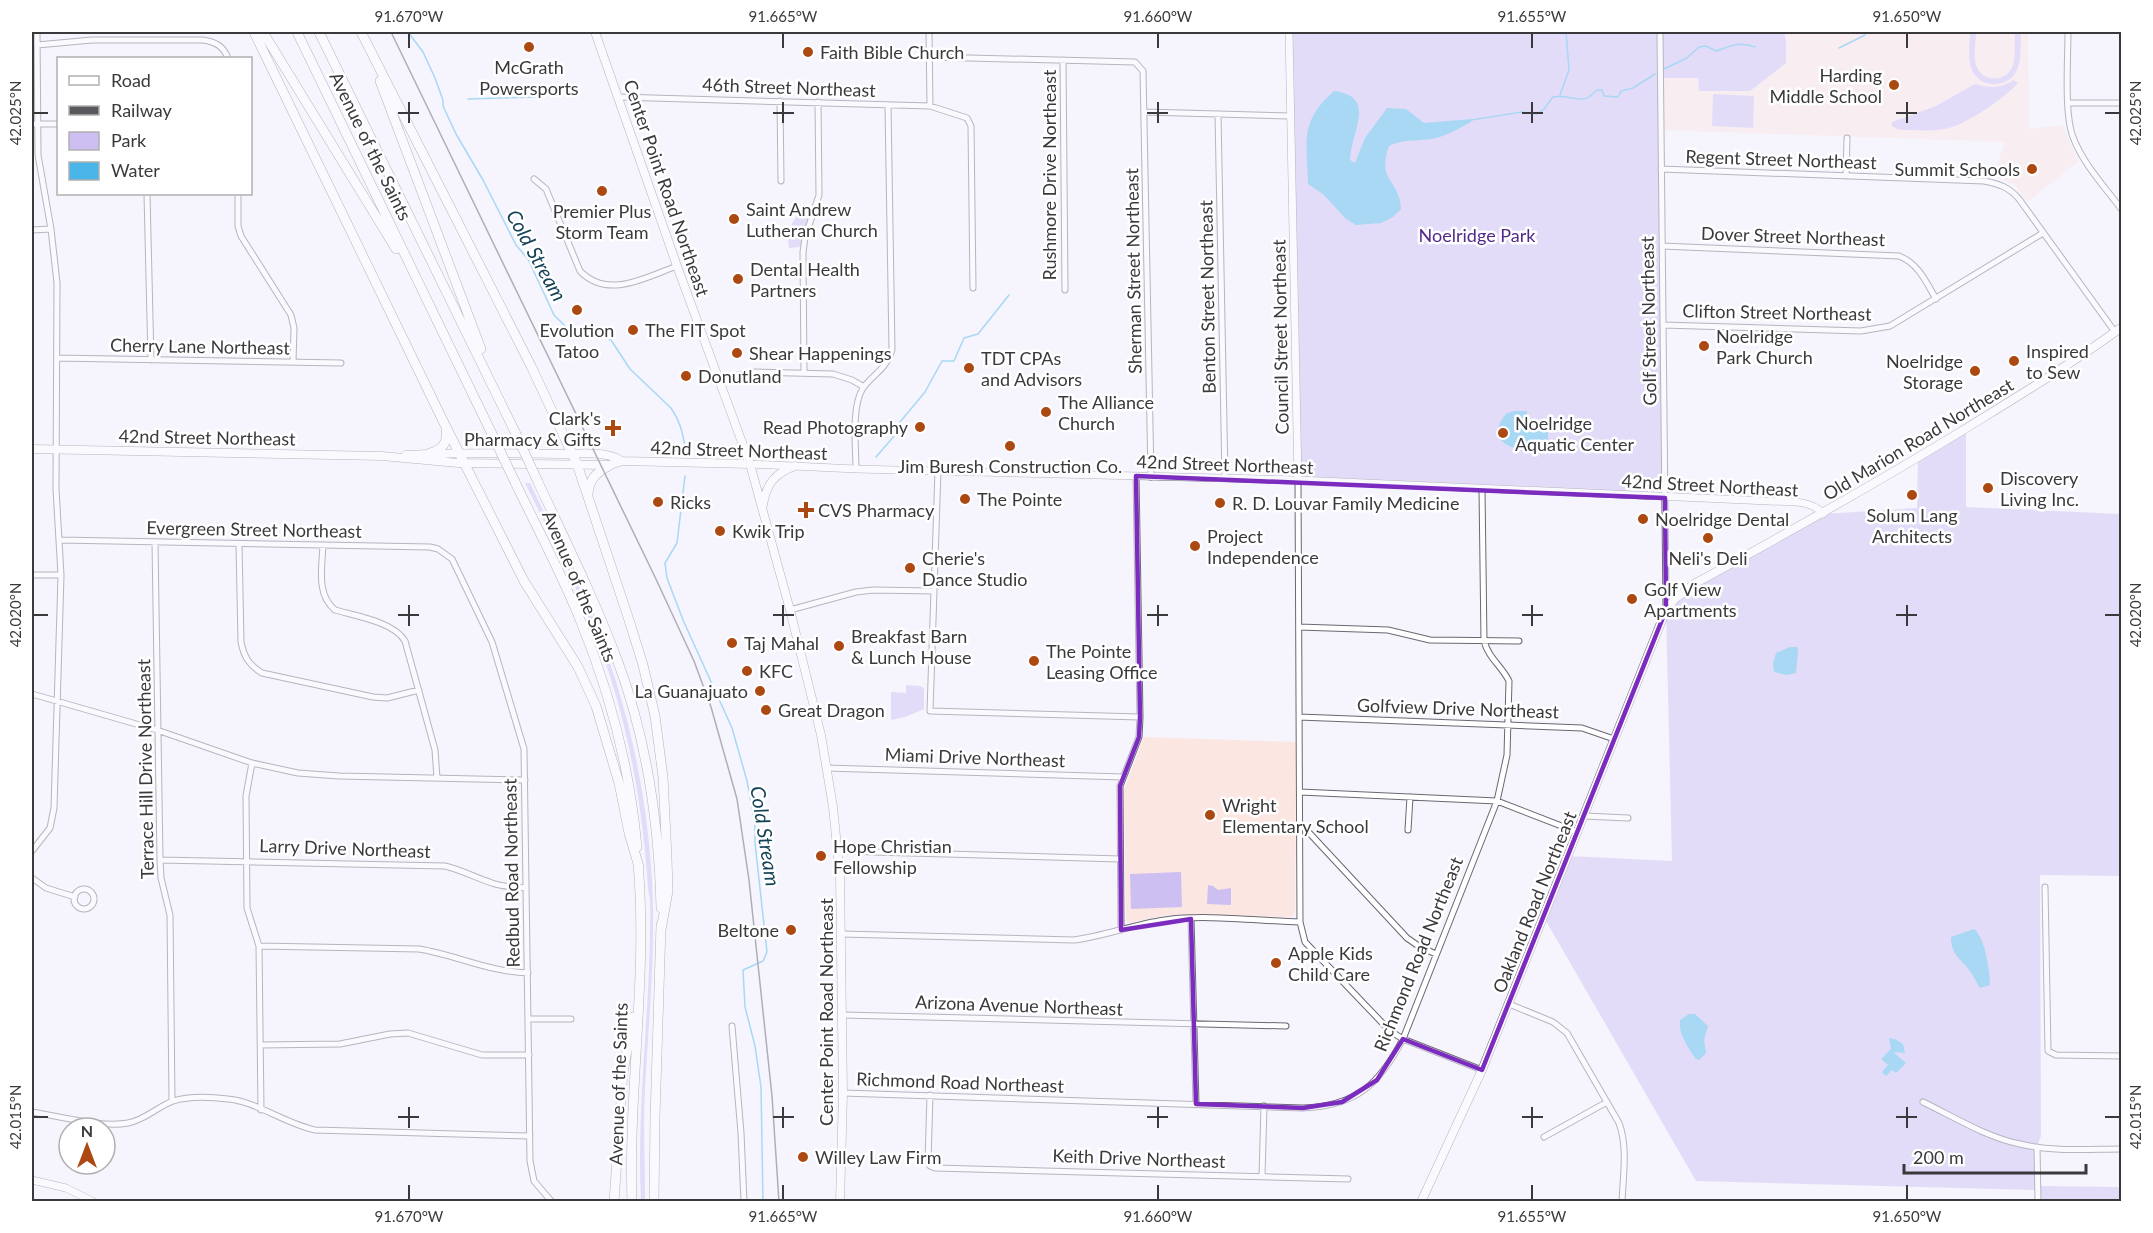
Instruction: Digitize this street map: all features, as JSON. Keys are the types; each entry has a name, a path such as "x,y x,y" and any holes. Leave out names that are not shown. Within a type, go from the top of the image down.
{"highway":[{"path":"254,32 446,427 524,580 578,667 596,706 620,783 629,833 639,867"},
{"path":"263,32 420,288"},
{"name":"Avenue of the Saints","path":"297,32 581,621 609,702 626,771 639,867 640,939 631,1152 632,1202"},
{"name":"Avenue of the Saints","path":"319,32 498,396 600,615 619,663 642,742 656,828 662,930 654,1202"},
{"path":"363,35 498,396"},
{"path":"363,35 531,366 577,464 631,626 655,716 663,777 667,858 668,891 662,930"},
{"path":"430,453 444,446 447,439 446,427"},
{"path":"588,500 591,481 597,473 610,465"},
{"path":"614,1202 623,1072 630,1028 638,998"},
{"path":"655,1149 661,1202"}],"main road":[{"name":"Center Point Road Northeast","path":"595,32 677,266 750,464 821,735 838,851 842,934 843,1093 840,1202"},
{"name":"Old Marion Road Northeast","path":"1666,610 1676,598 1694,584 1823,514 2038,385 2118,330"},
{"name":"42nd Street Northeast","path":"32,449 382,456 465,463 610,465 622,461 750,464"},
{"name":"42nd Street Northeast","path":"382,456 459,452 573,454 610,456 622,461"},
{"path":"763,510 766,492 771,481 779,472 795,466"},
{"name":"Oakland Road Northeast","path":"1421,1202 1482,1070 1666,610"}],"street":[{"path":"32,851 50,828 54,808 61,575 56,489 57,283 34,124 37,32"},
{"path":"150,32 151,40"},
{"path":"929,32 930,106"},
{"name":"Council Street Northeast","path":"1289,32 1298,480 1300,922"},
{"name":"Golf Street Northeast","path":"1660,32 1666,610"},
{"path":"2068,32 2069,121 2076,145 2121,210"},
{"path":"37,45 92,40 213,41 220,46 227,57"},
{"path":"929,57 1063,60"},
{"name":"Sherman Street Northeast","path":"1063,60 1135,62 1141,66 1143,71 1151,477"},
{"name":"Rushmore Drive Northeast","path":"1063,60 1065,290"},
{"name":"46th Street Northeast","path":"618,96 930,106 967,118 970,126 973,288"},
{"path":"780,100 781,180"},
{"path":"804,373 803,252 805,238 819,195 818,102"},
{"path":"2068,103 2121,103"},
{"path":"856,469 856,410 859,397 864,387 886,365 891,350 888,105"},
{"path":"1145,112 1290,116"},
{"name":"Benton Street Northeast","path":"1218,114 1225,478"},
{"path":"34,124 57,124"},
{"path":"1846,176 1847,138"},
{"name":"Regent Street Northeast","path":"1661,169 1984,181 2001,185 2010,189 2019,199 2118,330"},
{"path":"534,179 546,189 580,271 591,280 607,286 619,286 677,266"},
{"path":"147,195 151,360"},
{"path":"238,195 238,226 241,236 291,315 294,328 293,362"},
{"path":"32,230 51,229"},
{"name":"Clifton Street Northeast","path":"1663,325 1875,330 1890,326 2043,233"},
{"name":"Dover Street Northeast","path":"1662,246 1899,256 1917,267 1936,299"},
{"name":"Cherry Lane Northeast","path":"57,358 341,363"},
{"path":"719,379 754,372 833,374 852,380 864,387"},
{"name":"42nd Street Northeast","path":"750,464 856,469 1298,480 1807,504 1818,508 1823,514"},
{"path":"938,470 930,711 1140,717"},
{"path":"1122,930 1120,786 1139,737 1140,717 1136,476"},
{"path":"1482,489 1484,641"},
{"name":"Evergreen Street Northeast","path":"60,540 430,547 447,553"},
{"name":"Terrace Hill Drive Northeast","path":"155,543 160,878 170,915 172,1101"},
{"path":"239,544 241,642 243,654 254,668 262,673 373,697 399,696 420,690"},
{"path":"323,545 322,588 329,604 335,610 392,627 402,635 420,690 435,750 437,778"},
{"name":"Redbud Road Northeast","path":"447,553 492,642 524,749 530,1161 534,1180 552,1202"},
{"path":"32,575 61,575"},
{"path":"790,610 856,592 933,591"},
{"path":"1299,627 1388,630 1430,640 1519,641"},
{"name":"Richmond Road Northeast","path":"843,1093 1303,1108 1342,1102 1360,1093 1377,1080 1390,1064 1403,1039 1497,801 1508,755 1509,681 1504,671 1487,654 1484,641"},
{"path":"32,694 158,730 252,763 298,773 330,776 525,780"},
{"name":"Golfview Drive Northeast","path":"1299,717 1582,728 1614,739"},
{"path":"252,763 246,796 247,908 259,946 261,1110"},
{"name":"Miami Drive Northeast","path":"826,768 1123,777"},
{"path":"1300,792 1497,801 1577,832"},
{"path":"1408,830 1410,797"},
{"path":"1584,816 1628,818"},
{"path":"1300,823 1407,939 1436,954"},
{"path":"838,851 1120,859"},
{"name":"Larry Drive Northeast","path":"160,860 445,866 462,870 491,883 526,888"},
{"path":"32,878 46,888 75,897"},
{"path":"2045,887 2048,1051 2056,1055 2121,1056"},
{"path":"1191,918 1196,1104"},
{"path":"842,934 1074,940 1092,938 1166,920 1191,918 1300,922 1305,942 1379,1021 1403,1039 1482,1070"},
{"path":"259,946 419,949 511,973 528,973"},
{"path":"1509,1004 1553,1022 1567,1033 1607,1102 1623,1133 1622,1202"},
{"name":"Arizona Avenue Northeast","path":"843,1015 1286,1026"},
{"path":"528,1019 572,1019"},
{"path":"732,1026 744,1202"},
{"path":"261,1045 340,1044 390,1034 408,1033 482,1055 529,1055"},
{"name":"Keith Drive Northeast","path":"930,1095 928,1161 930,1166 1348,1179"},
{"path":"32,1112 111,1124 126,1124 140,1121 172,1101 191,1098 231,1099 298,1126 315,1130 530,1136"},
{"path":"1544,1137 1607,1102"},
{"path":"1923,1102 1995,1136 2019,1144 2037,1147 2121,1149"},
{"path":"1262,1176 1264,1106"},
{"path":"2037,1147 2038,1202"},
{"path":"32,1180 66,1188 94,1202"}],"highlighted area":[{"path":"1136,476 1665,498 1666,610 1482,1070 1403,1039 1377,1080 1342,1102 1303,1108 1196,1104 1191,919 1121,930 1120,786 1139,737 1140,717"}],"shaded area":[{"name":"Harding Middle School","path":"1784,32 2028,32 2029,129 2062,125 2079,161 2027,202 2015,185 1993,176 2005,142 1661,130 1660,78 1698,78 1699,91 1786,40"},
{"name":"Wright Elementary School","path":"1144,737 1296,742 1295,913 1292,917 1185,914 1161,916 1129,923 1126,919 1124,790"}],"green space":[{"name":"Noelridge Park","path":"1289,32 1784,32 1786,63 1750,91 1699,91 1698,78 1661,78 1665,498 1298,480"},
{"path":"1970,32 1976,32 1975,57 1979,71 1989,78 2000,78 2010,71 2013,65 2015,32 2021,32 2020,61 2013,76 2007,81 1994,84 1981,81 1976,76 1970,61"},
{"path":"2014,80 2018,83 2005,95 1955,126 1940,130 1901,130 1891,125 1892,122 1936,106 1975,84 1995,87"},
{"path":"1713,94 1754,96 1753,128 1712,126"},
{"path":"800,213 806,213 809,218 800,247 789,248 790,229"},
{"path":"1966,428 1966,507 2121,514 2121,876 2040,875 2041,1136 2037,1147 2038,1186 2121,1187 2121,1201 2038,1201 2037,1190 1696,1181 1546,921 1568,856 1672,861 1666,610 1676,598 1823,514 1917,508 1918,458"},
{"path":"525,483 530,483 598,630 629,729 643,796 653,893 652,976 644,1102 645,1201 641,1201 640,1164 649,976 650,901 636,785 622,718 602,651 574,584"},
{"path":"906,685 924,688 924,709 891,720 891,692 906,693"},
{"path":"1181,872 1182,907 1131,909 1130,874"},
{"path":"1208,885 1218,890 1231,888 1231,905 1207,904"}],"water":[{"path":"1334,91 1347,94 1355,100 1359,108 1350,160 1355,163 1365,138 1387,108 1406,109 1424,123 1471,119 1471,122 1440,137 1400,142 1389,146 1385,167 1400,199 1401,209 1393,217 1381,223 1356,225 1346,219 1323,194 1308,184 1307,144 1310,123 1323,102"},
{"path":"1527,411 1527,420 1518,420 1517,433 1520,427 1548,427 1548,440 1536,440 1536,448 1514,448 1503,442 1498,434 1499,425 1507,413"},
{"path":"1790,647 1797,647 1798,651 1796,673 1787,675 1774,672 1773,663 1776,653"},
{"path":"1974,929 1984,947 1989,971 1990,985 1980,988 1970,971 1954,952 1951,943 1951,937"},
{"path":"1689,1014 1695,1014 1708,1026 1704,1040 1706,1053 1699,1060 1696,1059 1682,1035 1680,1020"},
{"path":"1889,1038 1903,1044 1905,1053 1893,1052 1906,1063 1896,1073 1892,1070 1886,1076 1882,1072 1888,1065 1881,1059 1891,1049"}],"waterway":[{"name":"Cold Stream","path":"408,32 423,52 456,134 483,180 516,245 528,259 554,315 566,327 601,334 611,340 630,369 671,408 681,427 685,448"},
{"path":"1560,95 1569,70 1566,32"},
{"path":"1839,48 1865,35"},
{"path":"1664,69 1687,58 1699,47 1706,46 1716,51 1740,44 1755,47"},
{"path":"1471,120 1522,112 1537,114 1553,97 1585,99 1597,90 1602,90 1604,96 1618,97 1621,91 1633,88 1655,74"},
{"path":"468,99 534,97 541,96 549,90"},
{"path":"876,457 895,435 895,428 925,392 942,361 954,361 964,338 978,334 1009,295"},
{"name":"Cold Stream","path":"685,476 677,543 665,563 667,578 683,620 732,728 747,781 755,824 767,952 763,961 743,970 745,1007 755,1046 761,1087 763,1202"}],"railway":[{"path":"391,32 655,577 694,661 711,707 737,799 749,880 772,1096 779,1202"}],"place":[{"name":"McGrath Powersports","path":"529,47"},
{"name":"Faith Bible Church","path":"808,52"},
{"name":"Harding Middle School","path":"1894,85"},
{"name":"Summit Schools","path":"2032,169"},
{"name":"Premier Plus Storm Team","path":"602,191"},
{"name":"Saint Andrew Lutheran Church","path":"734,219"},
{"name":"Dental Health Partners","path":"738,279"},
{"name":"Evolution Tatoo","path":"577,310"},
{"name":"The FIT Spot","path":"633,330"},
{"name":"Noelridge Park Church","path":"1704,346"},
{"name":"Shear Happenings","path":"737,353"},
{"name":"Inspired to Sew","path":"2014,361"},
{"name":"TDT CPAs and Advisors","path":"969,368"},
{"name":"Noelridge Storage","path":"1975,371"},
{"name":"Donutland","path":"686,376"},
{"name":"The Alliance Church","path":"1046,412"},
{"name":"Read Photography","path":"920,427"},
{"name":"Clark's Pharmacy & Gifts","path":"613,428"},
{"name":"Noelridge Aquatic Center","path":"1503,433"},
{"name":"Jim Buresh Construction Co.","path":"1010,446"},
{"name":"Discovery Living Inc.","path":"1988,488"},
{"name":"Solum Lang Architects","path":"1912,495"},
{"name":"The Pointe","path":"965,499"},
{"name":"Ricks","path":"658,502"},
{"name":"R. D. Louvar Family Medicine","path":"1220,503"},
{"name":"CVS Pharmacy","path":"806,510"},
{"name":"Noelridge Dental","path":"1643,519"},
{"name":"Kwik Trip","path":"720,531"},
{"name":"Neli's Deli","path":"1708,538"},
{"name":"Project Independence","path":"1195,546"},
{"name":"Cherie's Dance Studio","path":"910,568"},
{"name":"Golf View Apartments","path":"1632,599"},
{"name":"Taj Mahal","path":"732,643"},
{"name":"Breakfast Barn & Lunch House","path":"839,646"},
{"name":"The Pointe Leasing Office","path":"1034,661"},
{"name":"KFC","path":"747,671"},
{"name":"La Guanajuato","path":"760,691"},
{"name":"Great Dragon","path":"766,710"},
{"name":"Wright Elementary School","path":"1210,815"},
{"name":"Hope Christian Fellowship","path":"821,856"},
{"name":"Beltone","path":"791,930"},
{"name":"Apple Kids Child Care","path":"1276,963"},
{"name":"Willey Law Firm","path":"803,1157"}]}
